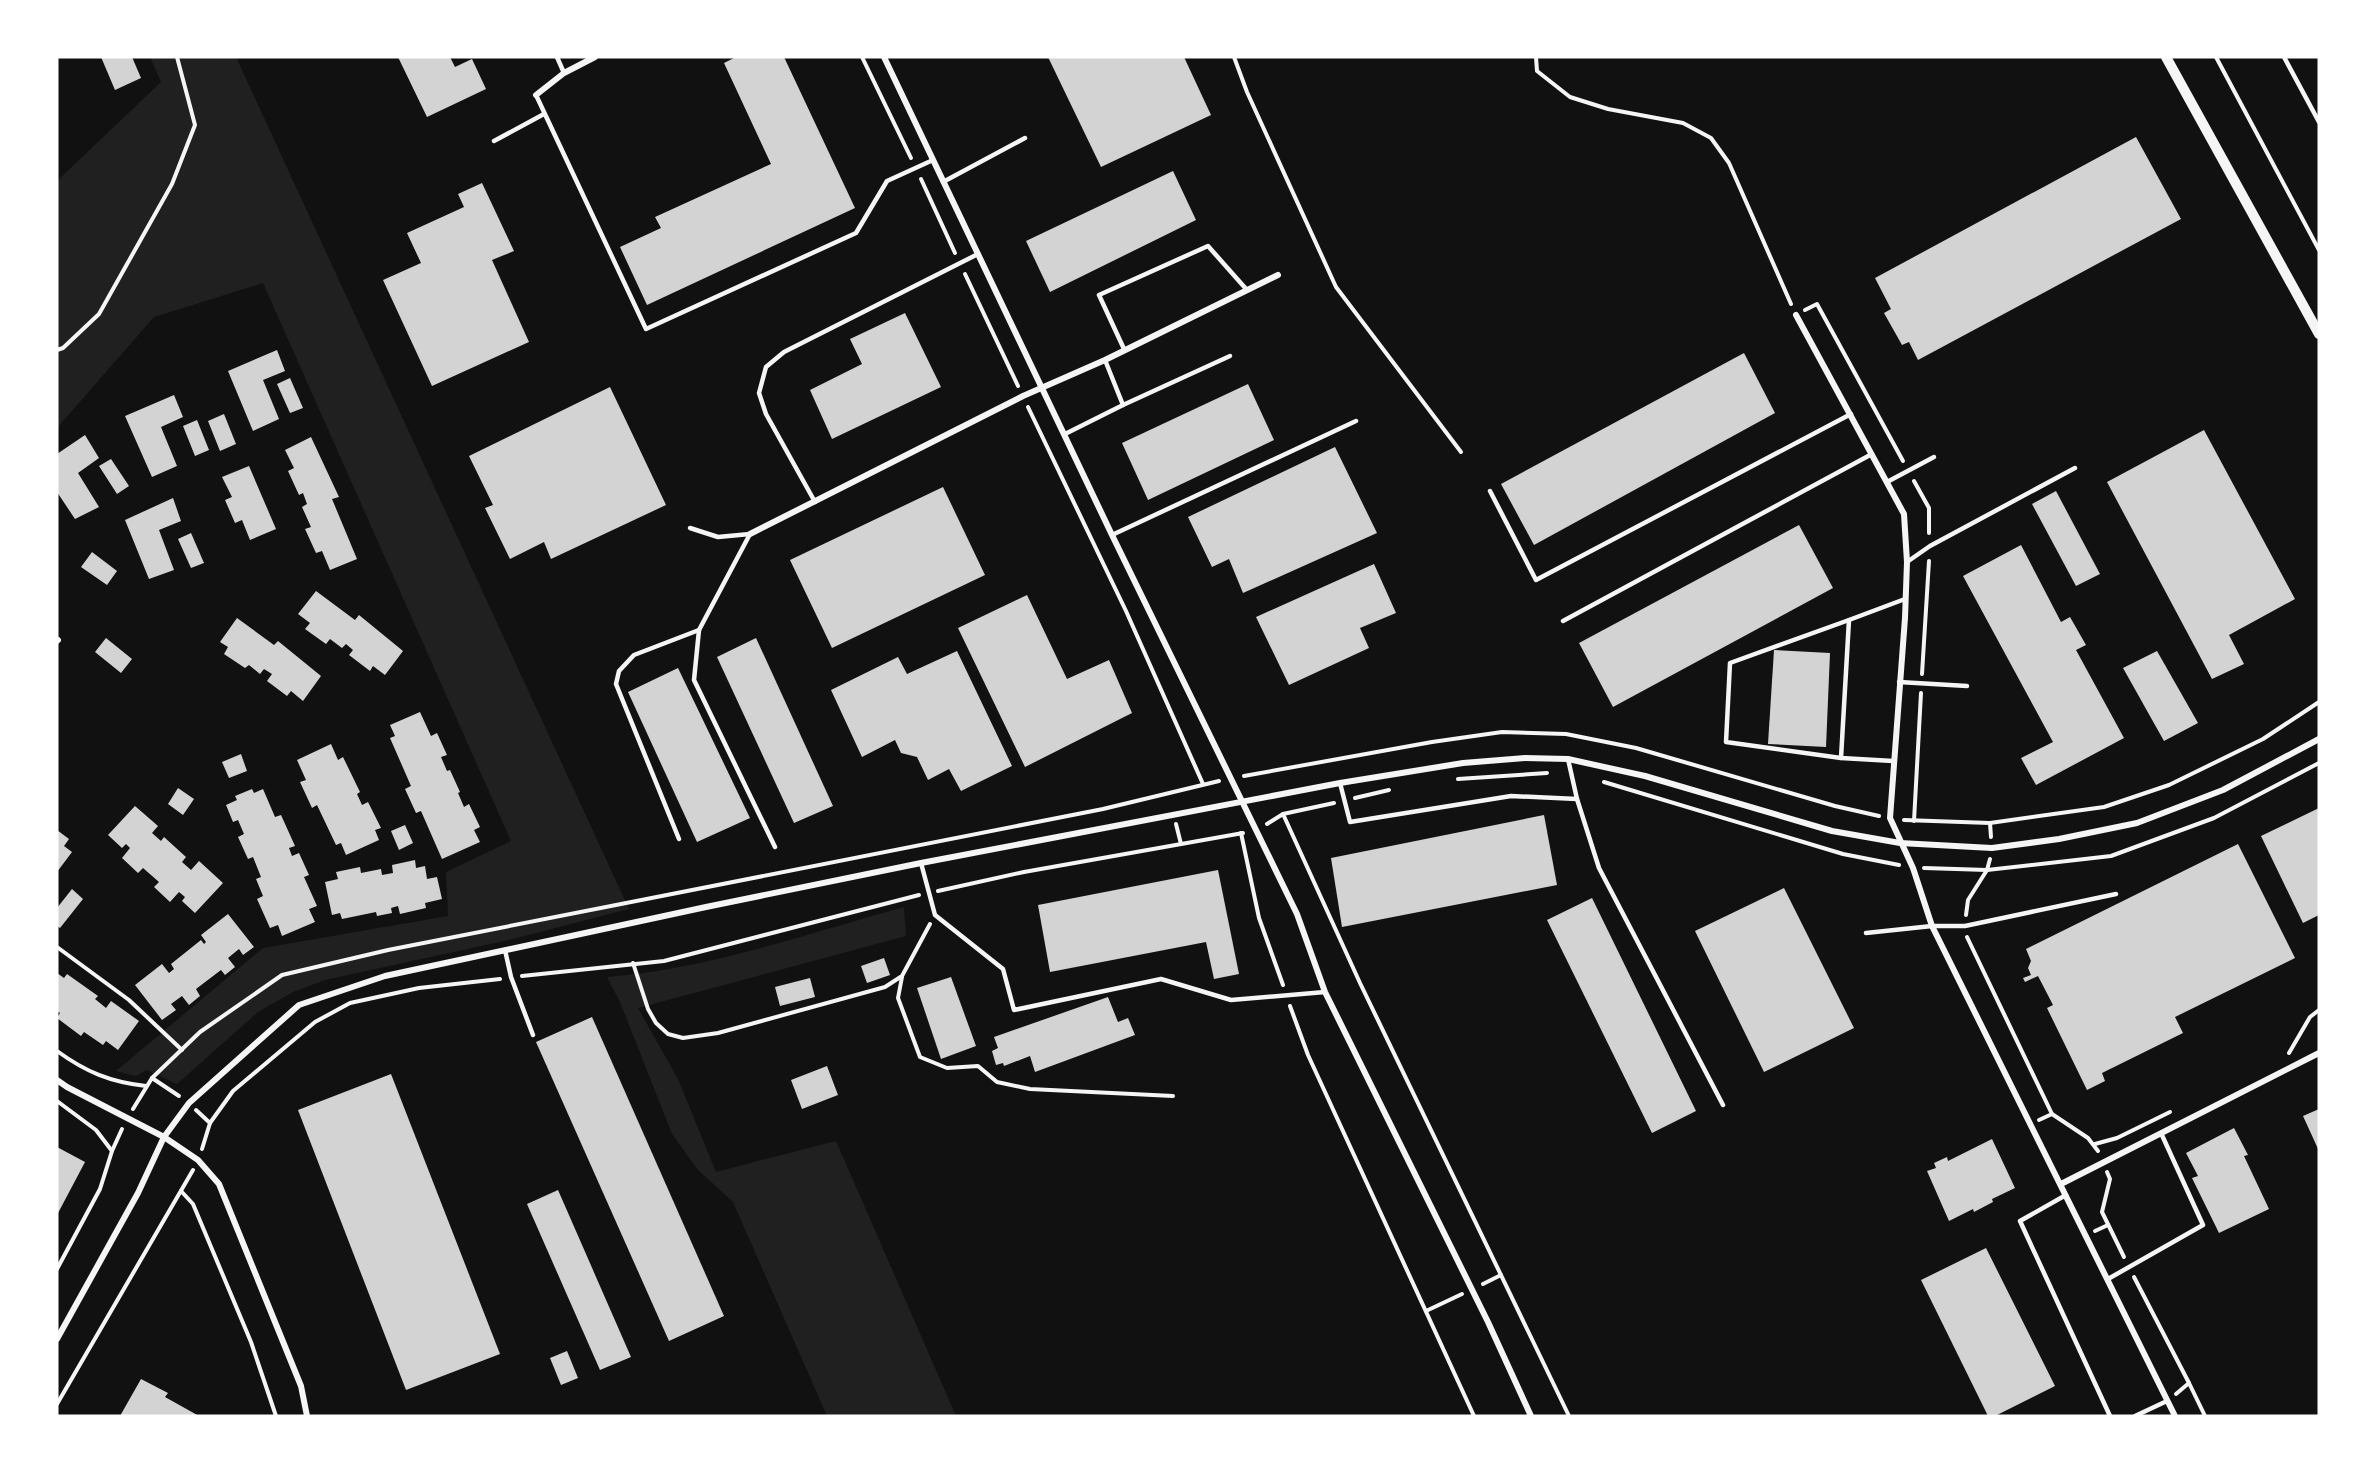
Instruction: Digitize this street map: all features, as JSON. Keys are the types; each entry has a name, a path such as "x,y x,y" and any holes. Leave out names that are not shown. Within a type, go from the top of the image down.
{"street":[{"path":"536,95 564,73 595,57"},
{"path":"884,57 1044,388 1112,535 1230,779 1244,802 1297,914 1325,992 1488,1322 1531,1416"},
{"path":"2166,57 2319,334"},
{"path":"750,534 1023,396 1105,360 1278,275"},
{"path":"1796,315 1904,514 1907,562 1890,818 1913,868 1932,926 2175,1416"},
{"path":"57,1339 138,1193 164,1137 189,1103 299,1005 385,976 921,863 1340,783 1463,763 1525,758 1568,759 1645,776 1832,831 1900,843 1992,848 2060,839 2137,823 2223,790 2319,739"},
{"path":"2061,1184 2319,1053"},
{"path":"57,1080 164,1137 198,1160 219,1184 300,1386 307,1416"}],"lane":[{"path":"557,57 564,73"},
{"path":"2284,57 2319,122"},
{"path":"536,95 646,329 856,232 887,182 933,160"},
{"path":"494,141 544,114"},
{"path":"943,182 1025,138"},
{"path":"1124,349 1099,295 1208,246 1247,290"},
{"path":"815,502 766,414 759,393 766,367 784,352 978,254"},
{"path":"1065,434 1230,356"},
{"path":"1105,360 1123,405"},
{"path":"1490,491 1536,580 1851,414"},
{"path":"1112,535 1356,421"},
{"path":"1563,621 1872,454"},
{"path":"1887,482 1934,457"},
{"path":"1907,562 1930,546 2075,468"},
{"path":"690,528 718,537 750,534"},
{"path":"750,534 699,630 694,680 775,847"},
{"path":"1893,762 1841,758 1726,742 1730,663 1905,599"},
{"path":"1841,758 1849,620"},
{"path":"679,838 616,684 619,671 634,656 699,630"},
{"path":"1899,682 1967,686"},
{"path":"1568,759 1577,799 1599,868 1723,1105"},
{"path":"1340,783 1350,822 1511,796 1577,799"},
{"path":"921,863 935,915 1003,969 1014,1010 1161,980 1231,1000 1325,992"},
{"path":"1866,933 1932,926 1965,926 2116,894"},
{"path":"506,950 511,977 533,1035"},
{"path":"2108,1279 2203,1225 2161,1133"},
{"path":"2066,1194 2020,1221 2110,1416"},
{"path":"2135,1416 2168,1401"}],"path":[{"path":"57,350 63,348 99,314 172,184 195,125 177,57"},
{"path":"862,57 1126,611 1203,784"},
{"path":"1234,57 1247,92 1336,287 1461,452"},
{"path":"1536,57 1537,71 1570,97 1608,109 1683,123 1711,138 1729,163 1796,315"},
{"path":"2216,57 2319,250"},
{"path":"57,1269 100,1189 112,1151 146,1086 201,1032 282,975 388,950 1103,809 1203,784 1432,742 1502,732 1566,734 1636,748 1835,806 1890,818 1990,823 2104,807 2169,785 2263,739 2319,702"},
{"path":"1451,779 1570,772 1843,854 1913,868 1987,870 2111,856 2214,818 2319,763"},
{"path":"210,1123 232,1091 315,1022 350,1003 419,988 633,963 664,962 929,893 1257,830 1283,814 1396,788"},
{"path":"1283,814 1360,983 1569,1416"},
{"path":"1990,823 1992,848 1987,870 1968,900 1965,926 1967,936 2052,1114 2095,1144 2110,1179 2102,1212 2205,1416"},
{"path":"1241,833 1259,918 1308,1055 1474,1416"},
{"path":"935,915 902,976 898,998 920,1057 947,1068 978,1066 997,1082 1030,1089 1173,1096"},
{"path":"57,947 129,1000 182,1050"},
{"path":"633,963 648,1009 656,1023 668,1034 683,1038 718,1033 885,987 902,976"},
{"path":"2287,1055 2310,1017 2319,1010"},
{"path":"57,1051 101,1078 146,1086"},
{"path":"57,1101 96,1130 112,1151"},
{"path":"2095,1144 2117,1138 2181,1107"},
{"path":"57,1404 198,1160"},
{"path":"181,1191 193,1204 251,1342 276,1416"},
{"path":"2168,1401 2189,1383"}],"shaded area":[{"path":"150,57 236,57 629,909 509,940 325,980 293,992 258,1012 177,1084 147,1070 136,1076 116,1071 263,948 448,916 446,872 511,841 263,283 154,317 57,428 57,181 161,82"},
{"path":"904,907 906,936 638,1008 678,1079 716,1172 836,1141 956,1416 827,1416 733,1202 698,1170 672,1134 620,1002 607,977 645,973 720,958"}],"building":[{"path":"101,57 132,57 141,78 115,90"},
{"path":"398,57 450,57 455,67 472,59 486,89 427,117"},
{"path":"736,57 784,57 855,208 647,305 620,247 661,228 655,217 771,164 724,63"},
{"path":"1048,57 1184,57 1211,115 1101,167"},
{"path":"2136,137 2181,219 1918,360 1909,342 1902,345 1884,313 1891,309 1875,278"},
{"path":"1173,171 1196,220 1050,292 1026,241"},
{"path":"482,183 514,251 492,260 529,342 432,386 383,280 421,263 407,233 464,207 458,194"},
{"path":"905,313 941,387 832,439 810,390 862,364 850,339"},
{"path":"277,350 285,371 263,380 279,419 253,431 228,371"},
{"path":"1744,353 1775,413 1534,545 1501,484"},
{"path":"290,378 303,408 290,413 277,384"},
{"path":"1248,384 1274,440 1148,500 1122,443"},
{"path":"610,387 666,505 551,559 544,542 510,559 485,508 493,505 469,456"},
{"path":"174,395 183,417 161,427 177,466 152,477 125,416"},
{"path":"224,414 236,444 220,451 208,421"},
{"path":"197,420 209,450 195,456 183,426"},
{"path":"2204,430 2295,599 2229,635 2244,664 2212,679 2107,482"},
{"path":"85,435 99,458 78,473 99,507 75,519 57,492 57,454"},
{"path":"311,437 339,497 332,499 357,559 330,570 322,551 316,553 305,529 311,527 302,507 307,504 303,493 299,495 288,471 294,468 285,450"},
{"path":"1335,447 1377,533 1243,593 1229,559 1212,567 1188,517"},
{"path":"111,459 129,486 117,494 99,466"},
{"path":"249,466 276,529 250,540 242,520 235,523 225,500 232,497 222,477"},
{"path":"943,487 985,575 832,648 790,560"},
{"path":"2056,491 2100,574 2076,586 2032,504"},
{"path":"173,498 181,521 159,530 174,570 149,579 125,520"},
{"path":"1799,525 1833,588 1613,707 1579,643"},
{"path":"191,533 204,563 191,568 178,539"},
{"path":"2021,545 2061,622 2070,617 2086,645 2076,650 2124,738 2036,785 2021,758 2053,742 1963,576"},
{"path":"92,552 117,571 107,585 81,567"},
{"path":"1374,564 1396,613 1360,628 1369,648 1289,685 1256,617"},
{"path":"316,591 355,620 359,615 403,651 385,675 373,666 370,671 349,655 353,650 346,644 342,648 330,639 326,644 305,629 310,623 298,614"},
{"path":"1027,595 1067,679 1109,660 1132,713 1025,767 958,628"},
{"path":"237,618 274,645 278,641 321,676 303,701 291,691 287,696 267,681 272,674 264,669 260,674 249,665 245,668 224,654 228,647 220,642"},
{"path":"106,638 132,659 121,673 95,652"},
{"path":"756,638 833,806 794,823 717,657"},
{"path":"1774,650 1830,653 1826,747 1768,744"},
{"path":"957,651 1012,766 961,791 949,769 928,780 917,757 901,753 895,740 862,757 831,690 898,657 907,674"},
{"path":"2157,651 2198,723 2164,741 2123,668"},
{"path":"678,668 750,818 697,842 628,692"},
{"path":"420,712 431,736 437,733 447,755 441,757 447,771 450,770 464,807 469,804 480,827 474,830 480,842 442,859 421,811 416,813 405,789 411,786 390,738 395,736 390,725"},
{"path":"331,744 338,760 343,757 360,792 357,794 362,805 368,802 381,828 375,830 379,840 346,855 341,843 336,845 317,805 312,808 300,782 306,780 297,760"},
{"path":"241,754 247,771 229,778 222,762"},
{"path":"178,788 194,799 183,815 168,804"},
{"path":"252,789 254,793 263,789 275,817 281,815 295,846 289,848 292,856 299,853 309,875 304,877 317,906 309,909 315,922 282,936 278,925 270,928 257,899 263,896 256,879 261,877 253,857 248,859 238,837 244,834 238,820 233,822 226,805 237,800 235,796"},
{"path":"135,806 158,826 152,833 161,841 164,837 186,857 182,862 191,870 199,861 223,883 195,913 182,901 185,897 179,892 170,902 154,887 159,882 143,868 138,873 122,858 130,848 126,844 122,848 108,835"},
{"path":"2319,808 2319,915 2303,923 2261,836"},
{"path":"1544,815 1557,885 1342,927 1331,858"},
{"path":"405,825 413,843 399,850 391,831"},
{"path":"57,830 69,839 64,846 72,852 57,872"},
{"path":"2238,844 2295,958 2175,1017 2183,1033 2102,1073 2105,1081 2087,1090 2047,1008 2053,1005 2038,976 2025,982 2023,978 2031,975 2028,968 2031,961 2026,949"},
{"path":"415,860 416,868 425,866 427,879 437,877 442,899 425,903 426,908 400,914 398,906 391,908 392,913 377,916 376,912 342,919 340,913 332,915 325,882 338,879 336,872 360,867 361,873 381,869 382,875 393,873 392,865"},
{"path":"1218,870 1239,974 1214,979 1206,942 1050,972 1038,905"},
{"path":"1784,888 1854,1028 1764,1072 1695,931"},
{"path":"72,889 83,899 60,928 57,926 57,908"},
{"path":"1592,898 1696,1111 1652,1133 1547,920"},
{"path":"228,914 254,947 243,955 239,949 228,958 235,967 225,975 221,970 196,989 200,996 189,1005 182,996 171,1004 176,1010 162,1020 135,985 162,964 169,973 174,969 171,964 201,940 204,944 206,942 201,935"},
{"path":"884,958 890,975 867,983 861,966"},
{"path":"57,973 64,978 67,974 98,996 95,999 106,1008 111,1001 139,1021 118,1050 106,1041 103,1045 84,1032 81,1036 57,1018 60,1013 57,1011"},
{"path":"951,977 976,1046 941,1059 917,988"},
{"path":"810,978 815,997 780,1006 775,987"},
{"path":"1108,997 1118,1022 1128,1018 1135,1035 1035,1072 1030,1056 1004,1066 1003,1063 996,1065 992,1051 998,1048 994,1037"},
{"path":"592,1017 724,1316 669,1341 536,1042"},
{"path":"827,1066 838,1095 802,1109 791,1080"},
{"path":"391,1074 500,1354 406,1390 298,1110"},
{"path":"2319,1109 2319,1151 2303,1116"},
{"path":"2234,1128 2248,1155 2244,1156 2269,1209 2219,1233 2192,1178 2198,1176 2186,1153"},
{"path":"1992,1139 2015,1188 1992,1199 1993,1202 1974,1212 1973,1209 1949,1221 1927,1171 1936,1168 1934,1163 1947,1157 1948,1161"},
{"path":"57,1147 85,1162 57,1215"},
{"path":"558,1190 631,1357 600,1370 527,1204"},
{"path":"1986,1248 2055,1386 1995,1416 1988,1416 1921,1280"},
{"path":"567,1351 578,1378 561,1385 550,1358"},
{"path":"141,1379 168,1393 165,1397 199,1416 120,1416"}]}
